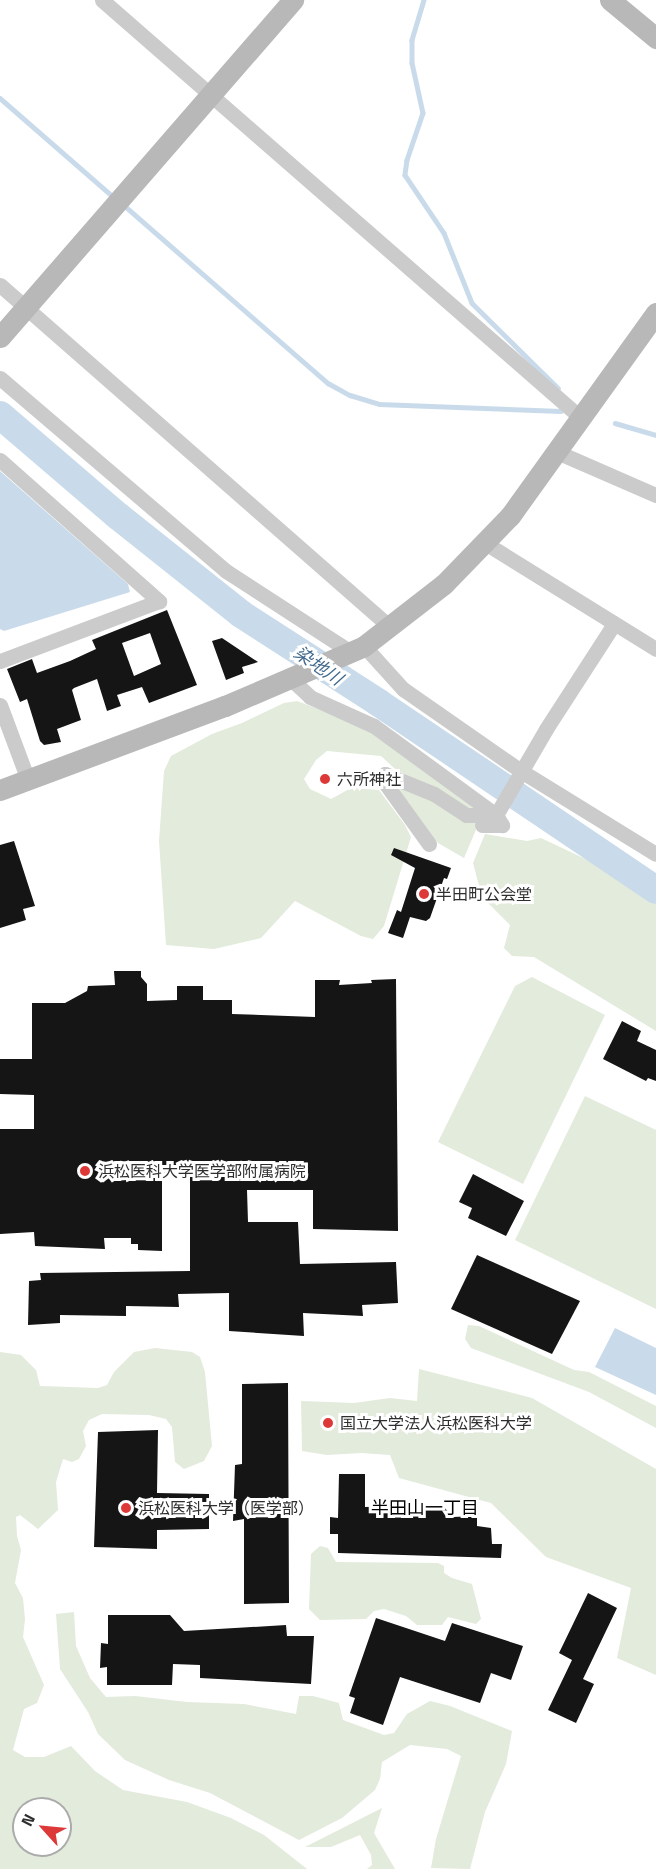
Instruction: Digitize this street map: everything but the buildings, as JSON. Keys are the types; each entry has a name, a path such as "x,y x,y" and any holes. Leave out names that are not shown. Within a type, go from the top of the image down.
{"street":[{"path":"102,0 581,418"},
{"path":"0,337 293,0"},
{"path":"610,0 656,38"},
{"path":"0,285 389,627"},
{"path":"0,790 291,679 350,651 389,627 444,584 510,516 656,313"},
{"path":"0,378 226,571 350,651 520,773 656,854"},
{"path":"557,452 656,495"},
{"path":"0,460 159,601 0,660"},
{"path":"485,543 656,649"},
{"path":"497,812 614,624"},
{"path":"291,679 310,697 374,726 497,812 502,825 482,825"},
{"path":"0,705 28,780"},
{"path":"429,844 385,783 385,774 434,794 466,815 497,812"}],"green space":[{"path":"297,701 371,729 484,811 465,810 394,768 381,756 327,751 316,760 304,779 310,789 331,799 351,788 379,790 411,837 384,926 373,939 361,936 295,901 261,938 214,949 166,945 159,841 164,771 171,756 212,734 284,703"},
{"path":"402,783 478,825 464,858 438,843 414,819 389,784"},
{"path":"485,834 527,841 541,838 615,873 656,898 656,1031 534,957 512,956 504,948 510,925 482,897 473,863"},
{"path":"532,977 605,1015 523,1184 438,1142 515,986"},
{"path":"585,1096 656,1130 656,1309 515,1240"},
{"path":"468,1325 479,1326 574,1370 589,1372 656,1406 656,1428 589,1392 471,1348 465,1339"},
{"path":"155,1348 192,1352 200,1357 205,1372 212,1446 204,1461 184,1469 175,1462 172,1427 166,1419 149,1415 102,1414 89,1420 83,1431 86,1446 79,1459 72,1462 63,1459 56,1482 58,1510 38,1529 20,1515 16,1517 17,1536 21,1550 15,1583 23,1598 25,1619 23,1637 44,1685 37,1703 24,1709 13,1750 25,1757 44,1757 71,1746 95,1771 123,1790 187,1802 231,1818 264,1835 307,1869 0,1869 0,1352 21,1355 36,1370 40,1386 98,1388 107,1385 114,1372 134,1352"},
{"path":"419,1369 532,1398 656,1469 656,1675 617,1658 631,1588 546,1557 491,1503 399,1478 390,1455 361,1453 327,1455 302,1451 301,1401 354,1403 390,1398 417,1401"},
{"path":"320,1546 328,1548 336,1562 438,1563 444,1566 444,1573 452,1578 472,1584 481,1619 476,1624 448,1617 442,1625 417,1625 406,1616 384,1609 374,1611 366,1619 320,1620 309,1609 311,1554"},
{"path":"74,1612 76,1646 90,1678 106,1697 135,1696 187,1702 244,1704 296,1714 299,1696 313,1696 339,1703 343,1720 384,1735 394,1733 407,1714 430,1701 450,1706 512,1731 506,1764 485,1812 470,1869 431,1868 436,1839 461,1756 447,1749 410,1745 382,1762 380,1779 375,1790 342,1818 299,1840 210,1793 169,1780 125,1760 98,1734 88,1712 60,1669 56,1614"},
{"path":"382,1808 374,1833 395,1869 367,1869 372,1865 371,1855 360,1835 331,1847 305,1847"}],"water":[{"path":"0,471 128,584 130,592 4,631 0,629"},
{"path":"615,1328 656,1348 656,1395 595,1367"}],"waterway":[{"path":"424,0 412,40 412,63 423,113 407,160 405,175 444,233 472,303 558,388"},
{"path":"0,98 111,195"},
{"path":"126,207 328,383 350,395 379,404 561,411"},
{"name":"染地川","path":"0,415 118,516 241,614 379,703 656,890"},
{"path":"615,423 656,435"}],"place":[{"name":"六所神社","path":"325,779"},
{"name":"半田町公会堂","path":"424,894"},
{"name":"浜松医科大学医学部附属病院","path":"85,1171"},
{"name":"国立大学法人浜松医科大学","path":"328,1423"},
{"name":"浜松医科大学（医学部）","path":"126,1508"}],"district":[{"name":"半田山一丁目","path":"425,1508"}]}
